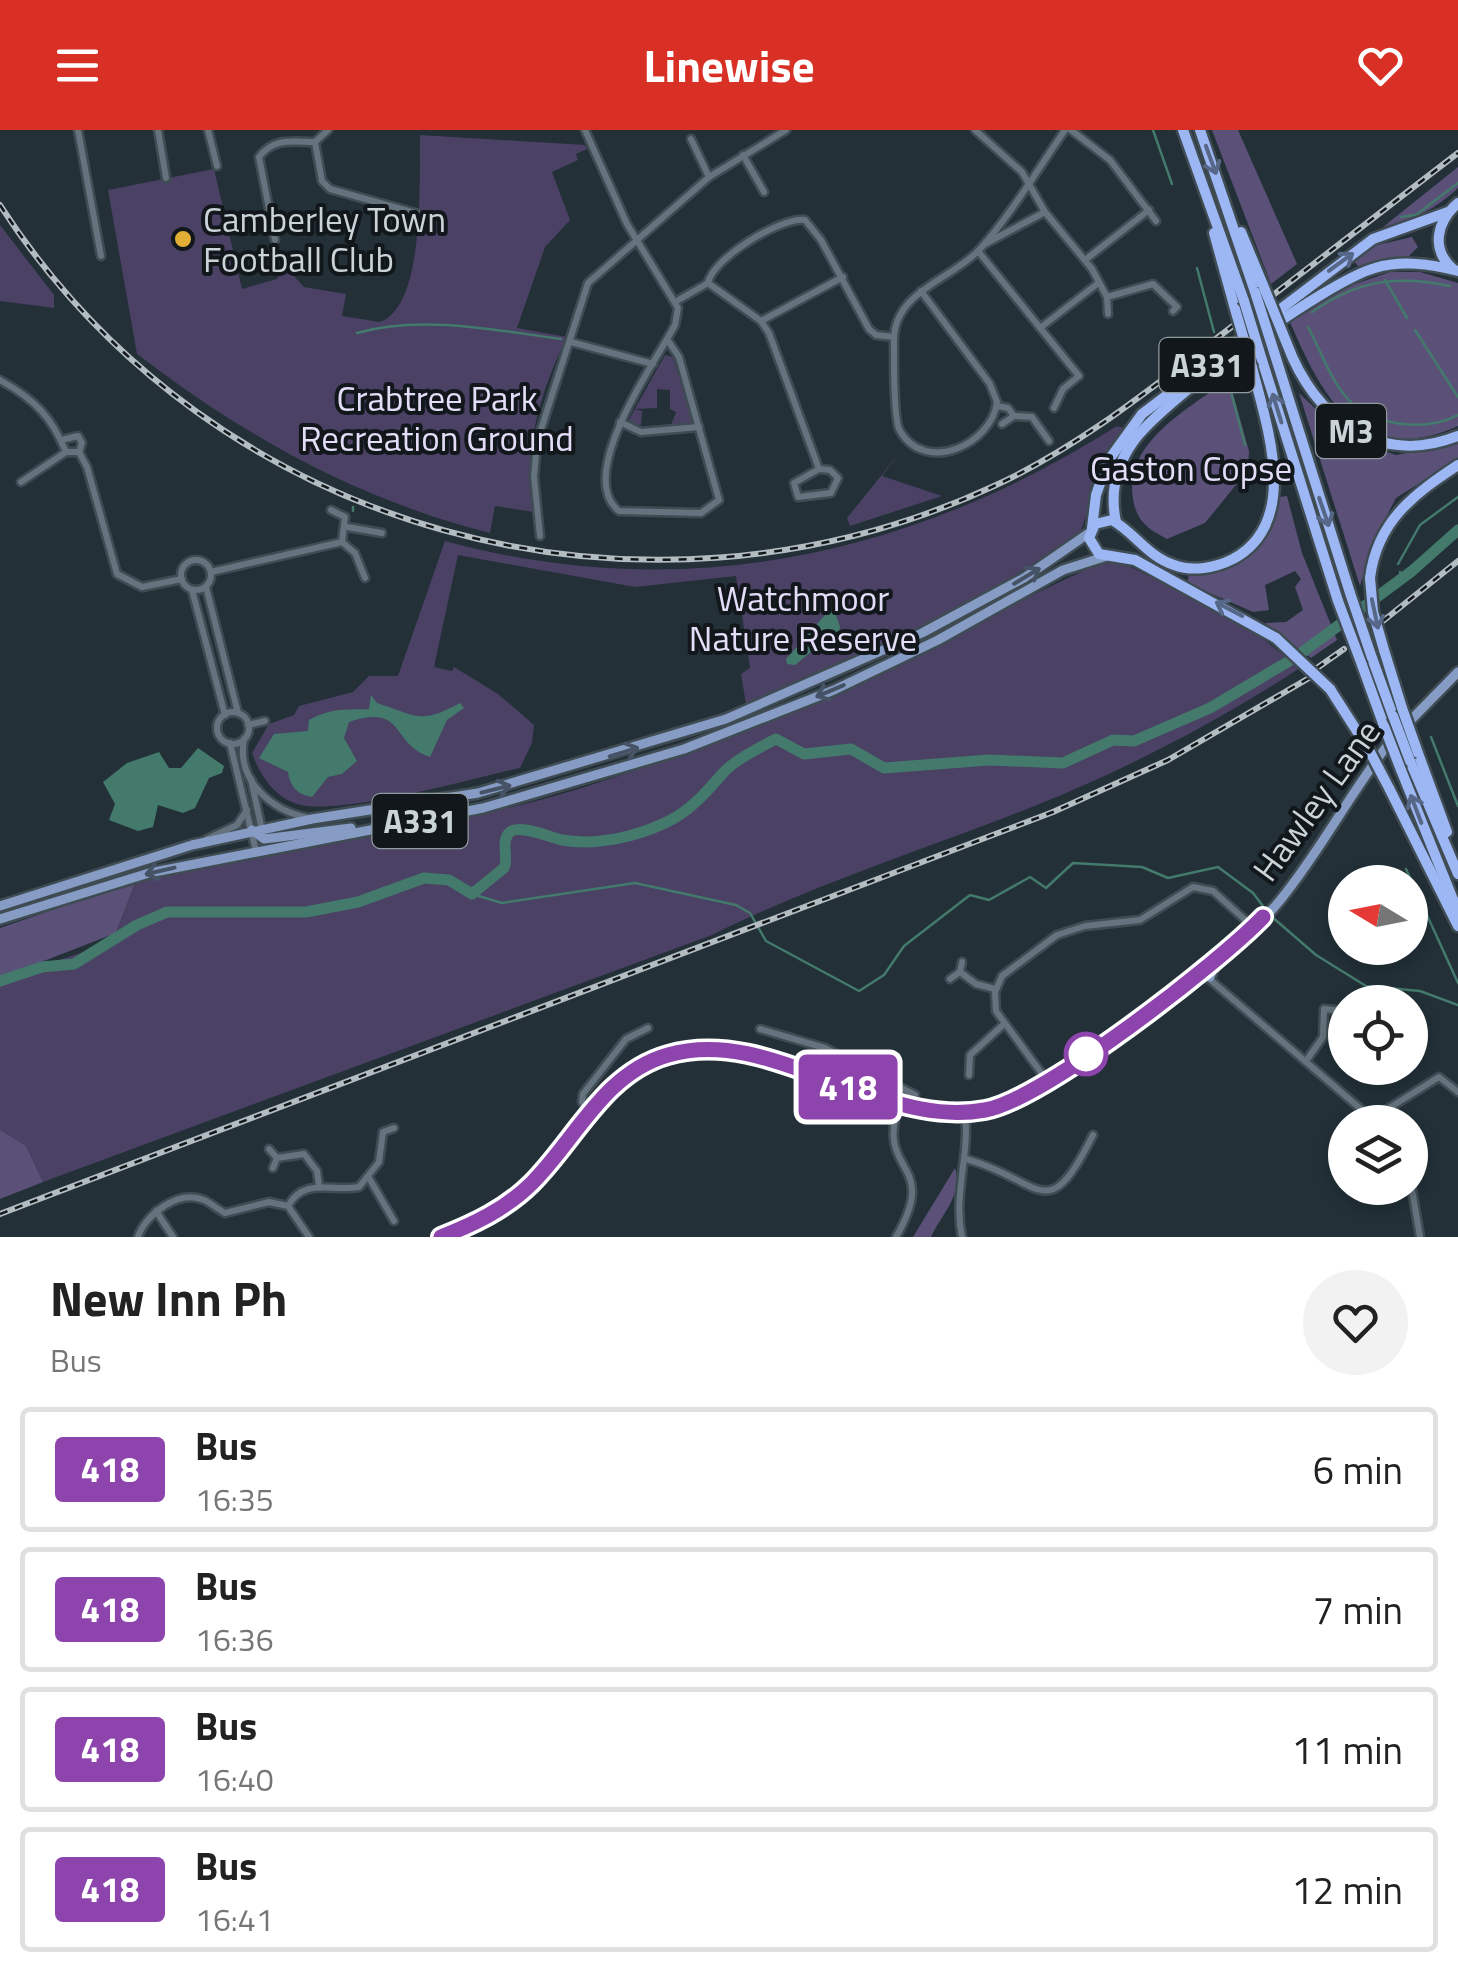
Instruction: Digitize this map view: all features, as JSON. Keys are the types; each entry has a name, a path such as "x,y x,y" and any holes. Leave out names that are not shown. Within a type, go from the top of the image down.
{"highway":[{"name":"M3","path":"1183,130 1262,360 1338,601 1458,913"},
{"name":"M3","path":"1200,130 1259,289 1311,394 1345,428 1381,442 1407,446 1458,436"},
{"path":"1456,270 1442,258 1438,243 1448,212 1458,202"},
{"name":"A331","path":"1091,530 1104,471 1119,442 1142,414 1365,245 1448,212"},
{"name":"A331","path":"1119,525 1115,482 1139,434 1292,312 1349,277 1380,266 1413,263 1456,270"},
{"name":"M3","path":"1259,289 1274,352 1372,658 1398,712 1458,871"},
{"name":"M3","path":"1119,525 1150,554 1187,568 1228,561 1256,539 1271,508 1274,478 1240,305"},
{"name":"M3","path":"1398,712 1373,612 1370,578 1378,543 1399,510 1458,465"},
{"path":"1112,554 1124,542 1119,525 1103,520 1091,530 1095,551 1112,554 1225,606 1276,638 1330,690 1369,750 1458,926"}],"main road":[{"name":"A331","path":"0,919 260,839 312,818 478,794 726,720 846,670 935,627 1066,552 1091,530"},
{"name":"A331","path":"0,906 192,845 336,828 367,829 482,808 684,750 834,690 938,640 1063,570 1112,554"},
{"name":"Hawley Lane","path":"441,1237 494,1213 525,1190 590,1112 645,1063 689,1050 735,1051 899,1104 965,1112 1008,1104 1048,1082 1209,970 1263,917 1386,747 1458,672"}],"street":[{"path":"78,130 101,256"},
{"path":"158,130 166,178"},
{"path":"208,130 217,166"},
{"path":"275,240 260,157 282,142 315,142 328,130"},
{"path":"585,130 635,239 675,302 678,315 610,448 608,496 620,512 700,514 714,507 719,488 680,357 668,339"},
{"path":"540,536 534,477 537,442 588,284 709,178 786,130"},
{"path":"976,130 1029,181 1045,212 1085,260 1107,297 1108,317"},
{"path":"980,248 1068,130 1110,160 1156,221"},
{"path":"690,139 709,178"},
{"path":"315,142 322,181 330,189 419,214"},
{"path":"743,156 764,192"},
{"path":"1085,260 1148,210"},
{"path":"922,291 990,384 997,406 989,424 952,453 940,456 906,438 897,425 894,337 902,311 922,291 980,248 1045,212"},
{"path":"675,302 708,283 715,264 794,219 812,225 868,329 876,335 894,337"},
{"path":"980,248 1040,328 1082,373 1063,389 1054,408"},
{"path":"761,320 842,277"},
{"path":"708,283 761,320 819,469"},
{"path":"1040,328 1097,284"},
{"path":"1107,297 1152,284 1184,314"},
{"path":"570,342 653,364"},
{"path":"0,380 34,402 64,438 66,452"},
{"path":"997,406 1008,408 1014,416"},
{"path":"1002,424 1014,416 1032,417 1050,441"},
{"path":"620,422 641,432 700,428"},
{"path":"64,438 78,436 82,442 79,452 87,466 117,574 142,586 182,580"},
{"path":"21,482 66,452 79,452"},
{"path":"819,469 835,473 835,490 803,497 795,494 794,482 819,469"},
{"path":"331,510 342,513 347,527 342,542"},
{"path":"347,527 382,533"},
{"path":"211,572 342,542"},
{"path":"342,542 355,553 365,578"},
{"path":"211,572 204,562 191,561 182,570 182,580 192,590 225,714 218,734 230,743 246,810 260,839"},
{"path":"211,572 206,587 238,713 248,724"},
{"path":"192,590 206,587"},
{"path":"225,714 238,713"},
{"path":"248,724 265,721"},
{"path":"248,724 243,754 251,778 260,839"},
{"path":"230,743 244,739"},
{"path":"251,778 271,804 312,818"},
{"path":"192,845 234,826 246,810"},
{"path":"1048,1082 995,1006 996,989 1007,970 1056,935 1085,926 1140,920 1192,887 1213,890 1253,927"},
{"path":"950,980 960,972 962,962"},
{"path":"1209,970 1220,985 1357,1105"},
{"path":"960,972 976,984 996,989"},
{"path":"1306,1061 1323,1037 1321,1008 1328,1009"},
{"path":"969,1074 970,1054 1004,1024"},
{"path":"590,1112 582,1102 583,1094 626,1038 648,1028"},
{"path":"760,1029 833,1052 915,1095"},
{"path":"823,1077 833,1052"},
{"path":"1397,1105 1440,1076 1458,1092"},
{"path":"896,1237 912,1209 915,1192 891,1140 899,1104"},
{"path":"962,1237 956,1200 966,1159 965,1112"},
{"path":"288,1206 294,1195 319,1186 346,1190 370,1178 379,1162 383,1132 394,1128"},
{"path":"966,1159 1039,1190 1056,1190 1072,1178 1094,1135"},
{"path":"268,1149 277,1158"},
{"path":"277,1158 304,1154 317,1171 319,1186"},
{"path":"273,1168 277,1158"},
{"path":"370,1178 394,1221"},
{"path":"138,1237 145,1219 156,1211 183,1198 199,1198 225,1212 270,1202 288,1206 309,1237"},
{"path":"1415,1205 1420,1237"},
{"path":"156,1211 173,1237"}],"green space":[{"path":"1212,130 1238,130 1297,264 1271,284"},
{"name":"Crabtree Park Recreation Ground","path":"420,135 585,145 587,149 576,154 578,160 552,172 570,220 545,247 517,328 567,337 536,422 530,466 534,512 495,506 490,533 394,502 304,462 219,412 137,354 108,190 214,169 242,289 277,279 285,266 304,287 346,294 342,316 380,322 395,311 413,267"},
{"path":"1458,167 1458,188 1449,196 1423,213 1383,227"},
{"path":"0,225 54,295 54,308 0,301"},
{"path":"1412,237 1418,247 1409,256 1358,266 1353,260 1373,246"},
{"path":"1390,272 1420,272 1458,283 1458,426 1424,437 1395,439 1370,432 1350,419 1316,377 1290,322 1341,289"},
{"path":"665,355 673,357 694,426 671,425 676,412 670,409 670,390 657,389 657,408 635,409 642,411 641,425 627,423"},
{"name":"Gaston Copse","path":"1220,385 1231,387 1249,451 1248,470 1205,523 1167,539 1149,528 1137,514 1133,480 1137,462 1173,419"},
{"path":"1299,393 1346,438 1396,455 1458,444 1458,459 1396,498 1374,540 1360,586"},
{"name":"Watchmoor Nature Reserve","path":"1117,426 1123,428 1103,463 1079,537 930,625 747,710 741,674 750,668 736,576 635,587 458,555 434,667 452,671 454,667 498,694 534,725 532,743 520,768 373,801 316,807 281,796 263,777 252,753 269,724 294,715 299,706 353,692 369,676 398,676 445,541 534,560 622,569 708,567 793,557 877,537 959,508 1039,471"},
{"path":"905,446 882,476 942,496 850,526 847,518"},
{"path":"1287,496 1302,553 1337,640 1311,658 1265,623 1286,622 1303,610 1295,587 1301,579 1295,571 1265,585 1269,610 1253,612 1187,583 1189,575 1223,568 1248,552 1266,528 1279,497"},
{"path":"1104,562 1122,563 1239,620 1300,668 1172,743 1037,805 832,882 712,935 43,1182 26,1146 0,1131 0,980 113,942 136,881 483,814 629,772 758,727 853,687"},
{"path":"136,881 116,933 0,978 0,928"},
{"path":"0,1130 26,1146 43,1182 0,1199"},
{"path":"955,1168 954,1195 931,1237 913,1237"}],"shaded area":[{"path":"833,606 840,627 837,641 816,648 795,665 787,664 786,659"},
{"path":"371,695 377,703 420,716 436,714 460,703 464,708 447,720 430,757 417,751 389,721 367,718 349,722 344,738 357,761 342,774 328,777 312,797 296,789 288,772 259,758 274,734 308,731 309,720 325,713 369,709"},
{"path":"198,748 224,766 222,773 209,778 195,808 183,813 158,805 153,827 138,831 109,820 115,804 103,782 127,763 159,752 169,768 181,768"}],"waterway":[{"path":"1153,130 1172,184"},
{"path":"1401,217 1416,215 1458,183"},
{"path":"1197,268 1214,332"},
{"path":"1385,280 1407,318"},
{"path":"1312,312 1345,293 1378,283 1412,281 1450,286"},
{"path":"357,333 433,325 561,339"},
{"path":"1308,327 1339,387 1363,411 1389,422 1418,425 1458,415"},
{"path":"1415,330 1458,397"},
{"path":"1229,384 1245,445"},
{"path":"1398,564 1420,525 1458,497"},
{"path":"0,981 42,967 74,964 137,925 167,912 306,912 358,902 424,878 449,880 472,894 504,868 510,832 527,830 562,840 588,842 642,832 684,812 729,767 776,739 804,754 851,749 884,768 989,760 1063,763 1113,740 1134,741 1210,708 1296,657 1412,571 1458,530"},
{"path":"1400,572 1402,578"},
{"path":"1431,737 1458,806"},
{"path":"472,894 502,903 635,883 736,905 750,913 766,941 859,991 884,975 904,946 970,895 989,900 1030,877 1046,888 1073,863 1142,867 1168,878 1218,867 1253,893 1266,910"},
{"path":"1271,916 1316,955 1366,986 1420,991 1458,1005"},
{"path":"1428,917 1458,983"}],"railway":[{"path":"0,205 89,318 195,411 315,482 444,530 580,556 720,558 859,535 1025,471 1139,397 1458,153"},
{"path":"1383,621 1458,561"},
{"path":"1317,668 1344,649"},
{"path":"0,1214 1053,812 1168,760 1309,678"}],"bus line":[{"name":"418","path":"441,1237 484,1218 514,1198 546,1168 610,1090 645,1063 677,1052 735,1051 790,1065 918,1109 956,1113 996,1108 1041,1086 1188,982 1263,917"}],"place":[{"name":"Camberley Town Football Club","path":"183,239"}]}
